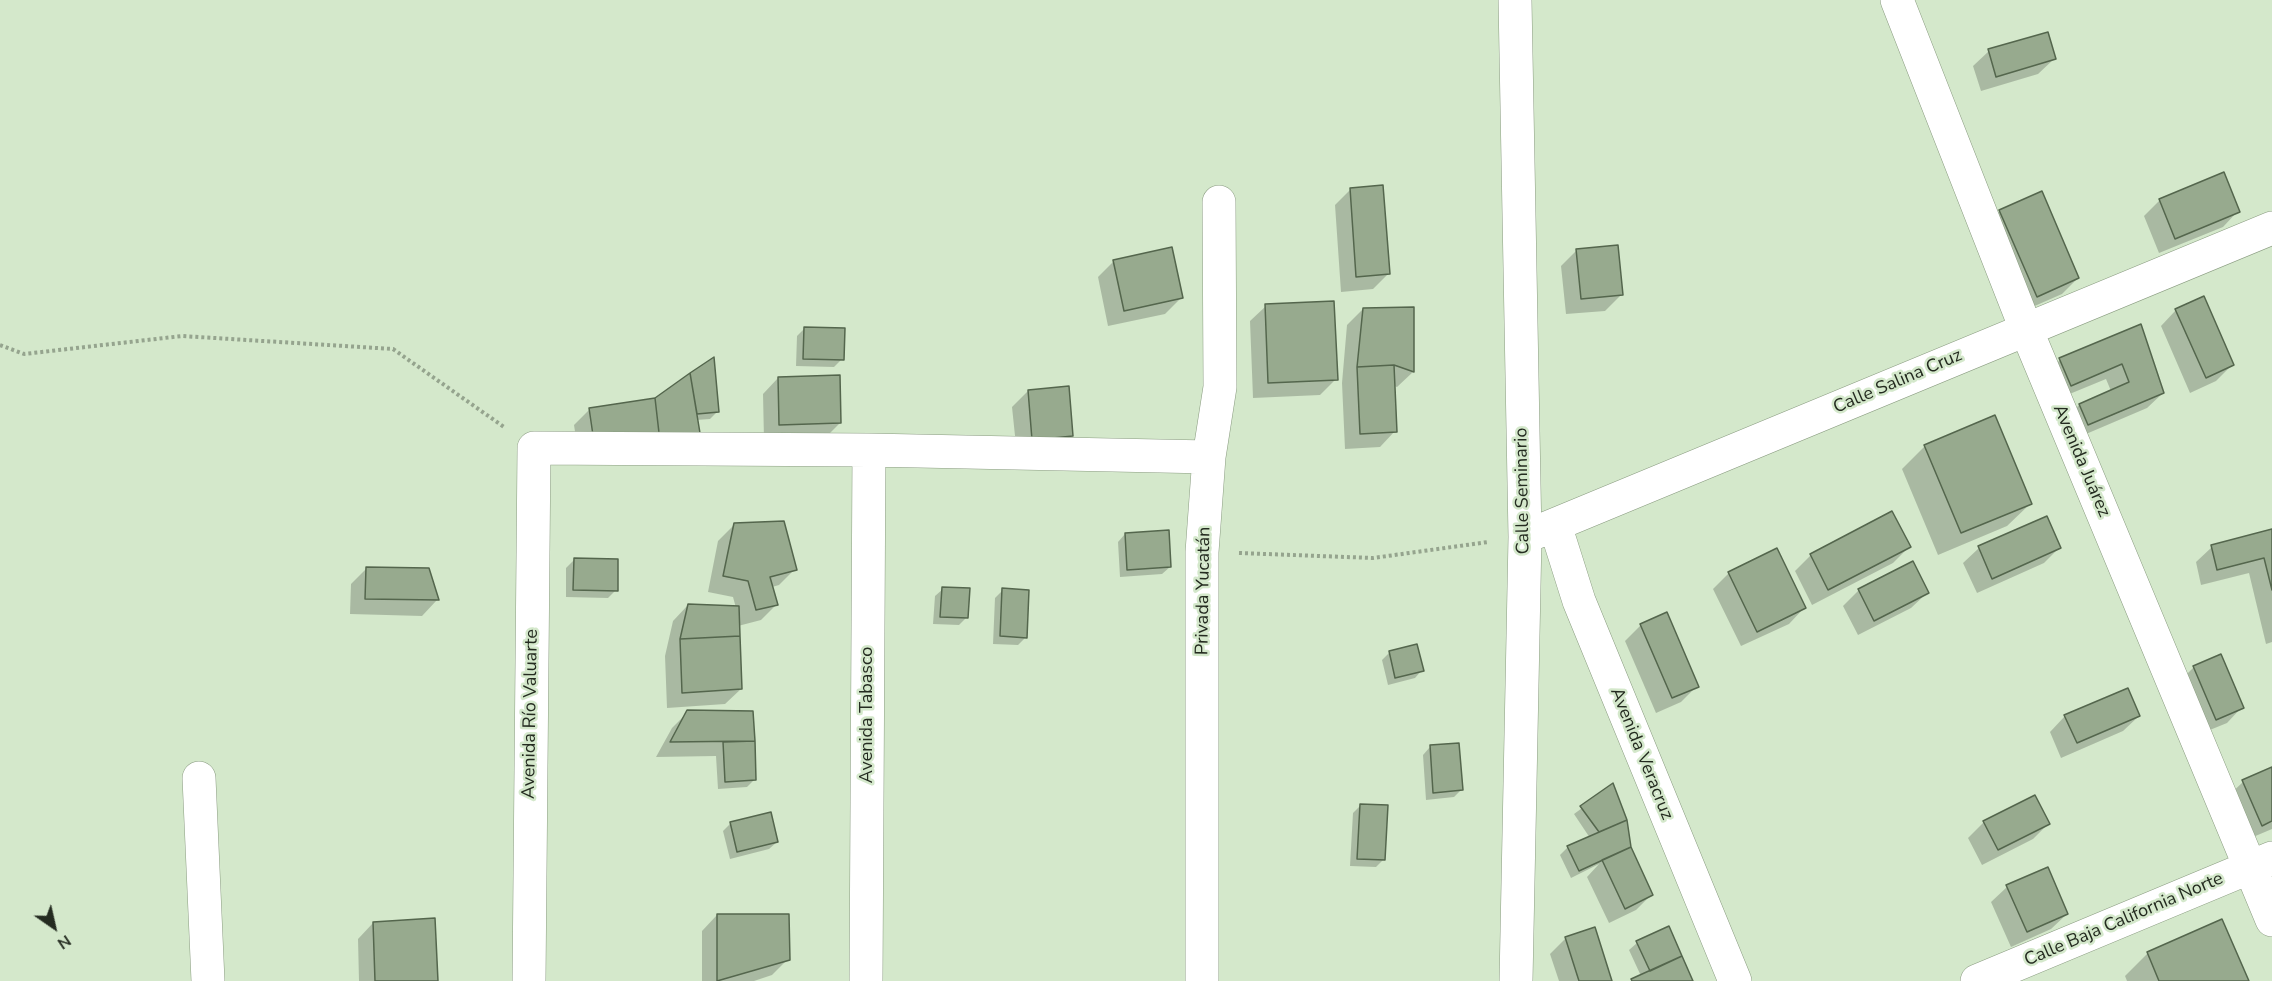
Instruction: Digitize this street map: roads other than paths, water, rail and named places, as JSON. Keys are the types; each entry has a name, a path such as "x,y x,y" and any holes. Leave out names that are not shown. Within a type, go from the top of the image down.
{"street":[{"name":"Calle Seminario","path":"1515,0 1525,537 1516,981"},
{"name":"Avenida Juárez","path":"1897,0 2026,329 2261,863 2272,920"},
{"name":"Privada Yucatán","path":"1202,981 1202,552 1209,457 1220,387 1219,202"},
{"name":"Calle Salina Cruz","path":"1525,537 2272,228"},
{"name":"Avenida Río Valuarte","path":"529,981 534,448 869,450"},
{"path":"869,450 1209,457"},
{"name":"Avenida Tabasco","path":"866,981 869,450"},
{"name":"Avenida Veracruz","path":"1555,525 1579,602 1735,981"},
{"path":"199,778 208,981"},
{"name":"Calle Baja California Norte","path":"1977,981 2261,863"}]}
